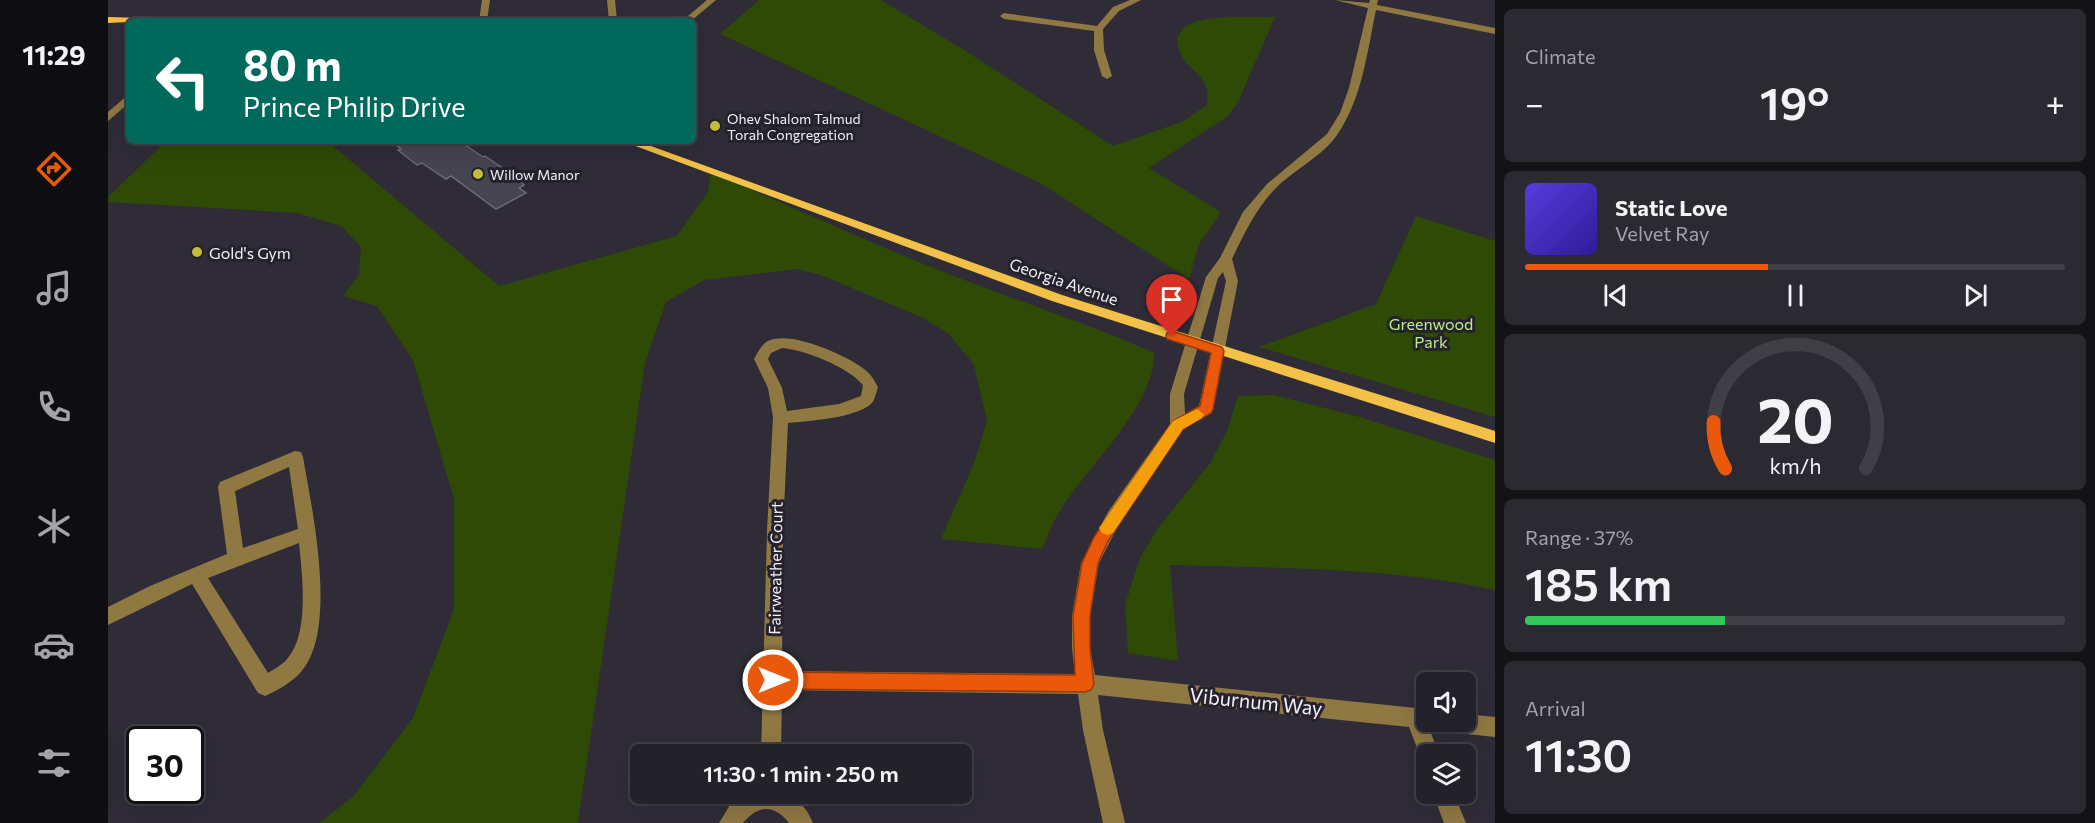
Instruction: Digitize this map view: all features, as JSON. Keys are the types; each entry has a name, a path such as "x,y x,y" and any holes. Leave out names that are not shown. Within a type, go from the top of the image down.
{"main road":[{"path":"108,20 126,20"},
{"path":"108,30 126,31"},
{"name":"Georgia Avenue","path":"635,144 1002,279 1218,351 1495,437"}],"street":[{"path":"483,18 485,0"},
{"path":"611,0 613,18"},
{"path":"690,18 712,0"},
{"path":"1107,76 1099,50 1099,29 1116,9 1137,0"},
{"path":"1339,0 1373,3 1495,31"},
{"path":"1178,425 1177,394 1212,277 1226,259 1247,215 1270,186 1331,136 1345,113 1354,88 1373,3"},
{"path":"1004,16 1099,29"},
{"path":"108,118 126,100"},
{"path":"1114,823 1085,684 1081,648 1081,616 1090,563 1114,517 1178,425 1206,409 1232,281 1226,259"},
{"name":"Fairweather Court","path":"771,744 775,531 781,417 775,388 761,359 764,352 774,344 791,343 861,373 871,387 867,399 858,405 798,417 781,417"},
{"path":"196,574 265,686 296,664 310,625 313,592 295,457 226,487 236,558"},
{"path":"108,616 141,598 196,574 306,533"},
{"name":"Viburnum Way","path":"773,680 1085,684 1416,718"},
{"path":"1476,725 1495,727"},
{"path":"730,823 734,815 747,804"},
{"path":"786,804 802,823"},
{"path":"1448,804 1455,823"}],"green space":[{"path":"759,0 881,0 969,53 1113,146 1184,121 1207,105 1204,83 1186,62 1178,48 1177,38 1185,27 1216,18 1275,17 1238,102 1228,116 1149,168 1221,212 1199,244 1189,279 1040,183 720,34"},
{"path":"163,144 331,144 499,286 677,236 708,192 711,172 923,264 1105,332 1154,353 1151,373 1144,394 1132,415 1060,511 1042,549 941,539 974,463 987,421 974,365 949,334 923,318 821,275 797,269 704,280 666,302 645,363 578,823 319,823 353,797 413,718 454,609 454,499 413,360 377,306 343,296 359,275 361,247 341,226 297,213 108,202 108,197"},
{"name":"Greenwood Park","path":"1416,216 1495,241 1495,417 1259,347 1376,304"},
{"path":"1274,395 1356,416 1495,460 1495,590 1455,582 1374,573 1293,568 1170,565 1178,661 1128,653 1125,605 1140,558 1158,528 1211,462 1227,431 1238,396"}],"building":[{"name":"Willow Manor","path":"395,144 464,144 526,180 521,182 524,185 519,188 526,193 496,209 451,176 446,179 422,163 417,165 398,150 401,149"}],"slow traffic":[{"path":"1107,528 1166,446 1178,425 1197,414"}],"place":[{"name":"Ohev Shalom Talmud Torah Congregation","path":"715,126"},
{"name":"Willow Manor","path":"478,174"},
{"name":"Gold's Gym","path":"197,252"}],"route":[{"path":"773,680 1085,684 1081,648 1081,616 1090,563 1114,517 1166,446 1178,425 1206,409 1218,351 1172,336"}]}
